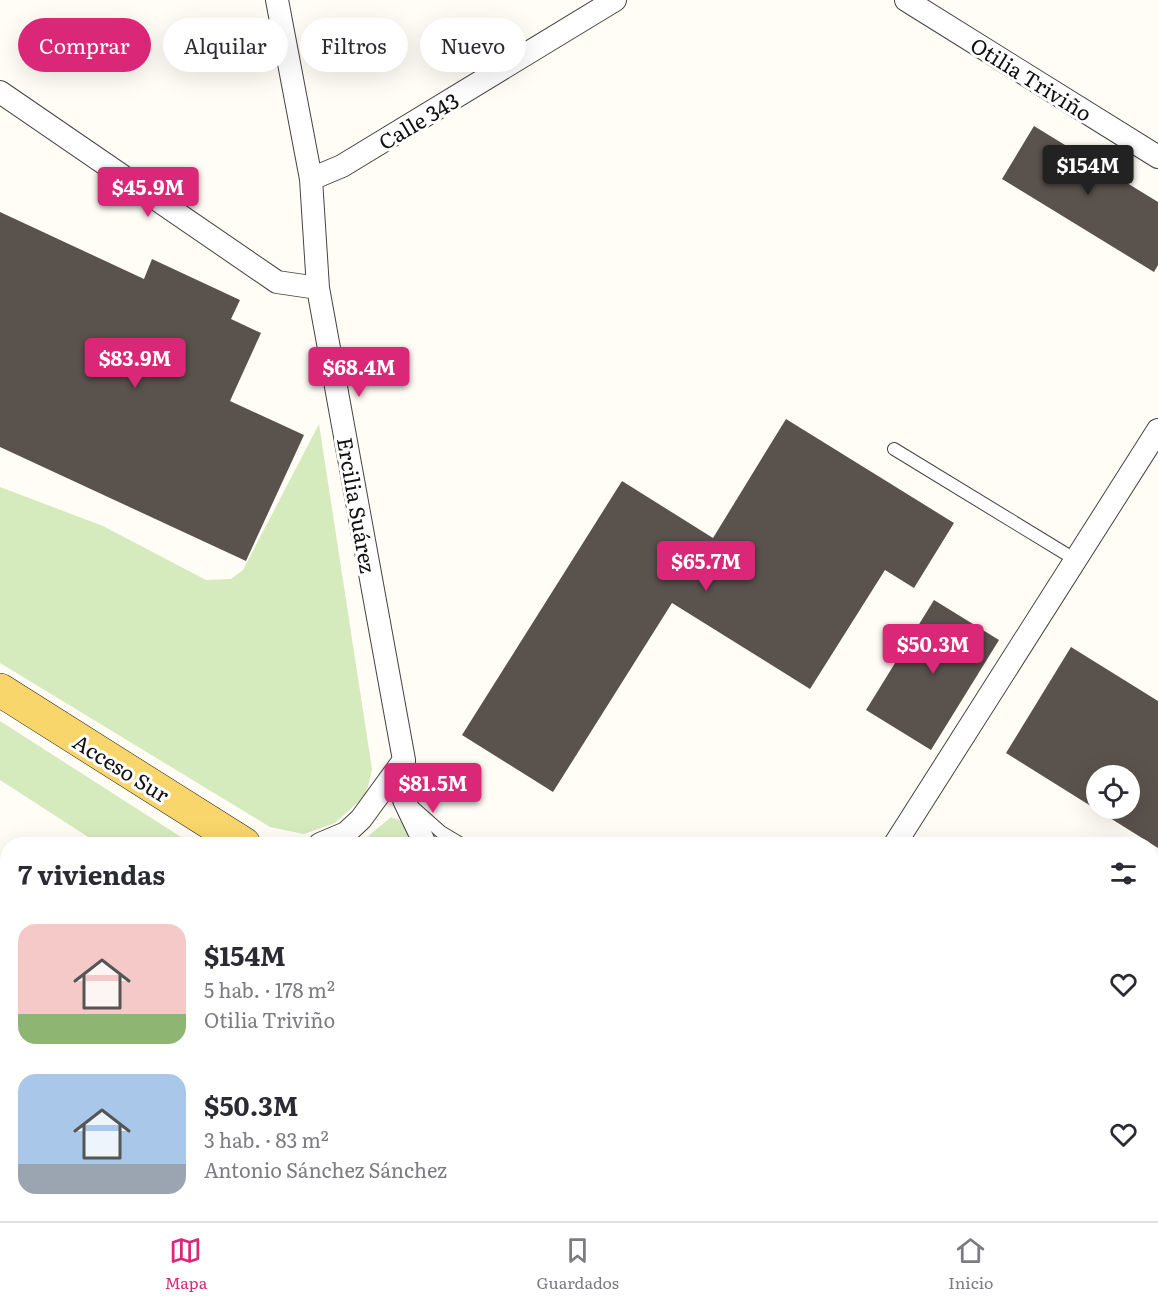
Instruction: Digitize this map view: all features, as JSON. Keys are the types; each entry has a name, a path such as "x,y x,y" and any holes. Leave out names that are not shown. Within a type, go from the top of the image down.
{"main road":[{"name":"Acceso Sur","path":"0,690 233,837"}],"street":[{"name":"Ercilia Suárez","path":"277,0 310,179 318,288 404,760 404,800 422,837"},
{"name":"Calle 343","path":"310,179 342,166 615,0"},
{"name":"Otilia Triviño","path":"906,0 1158,157"},
{"path":"0,92 277,282 318,288"},
{"path":"900,837 1158,430"},
{"path":"338,837 346,834 361,819 404,760"}],"lane":[{"path":"894,449 1076,560"},
{"path":"404,800 449,837"}],"green space":[{"path":"319,424 372,769 366,795 335,823 304,834 270,827 0,663 0,487 103,526 206,580 231,579 243,570"},
{"path":"0,721 181,837 88,837 0,780"},
{"path":"391,817 407,823 412,837 367,837"}],"building":[{"path":"1034,126 1158,202 1158,265 1154,272 1002,179"},
{"path":"0,212 144,279 152,259 240,300 231,319 261,333 230,401 304,435 246,561 0,447"},
{"path":"786,419 954,523 914,588 885,570 810,689 672,603 553,792 462,735 622,481 713,538"},
{"path":"934,600 999,640 931,750 866,710"},
{"path":"1071,647 1158,701 1158,837 1140,837 1112,819 1140,819 1140,765 1086,765 1086,803 1006,753"}]}
